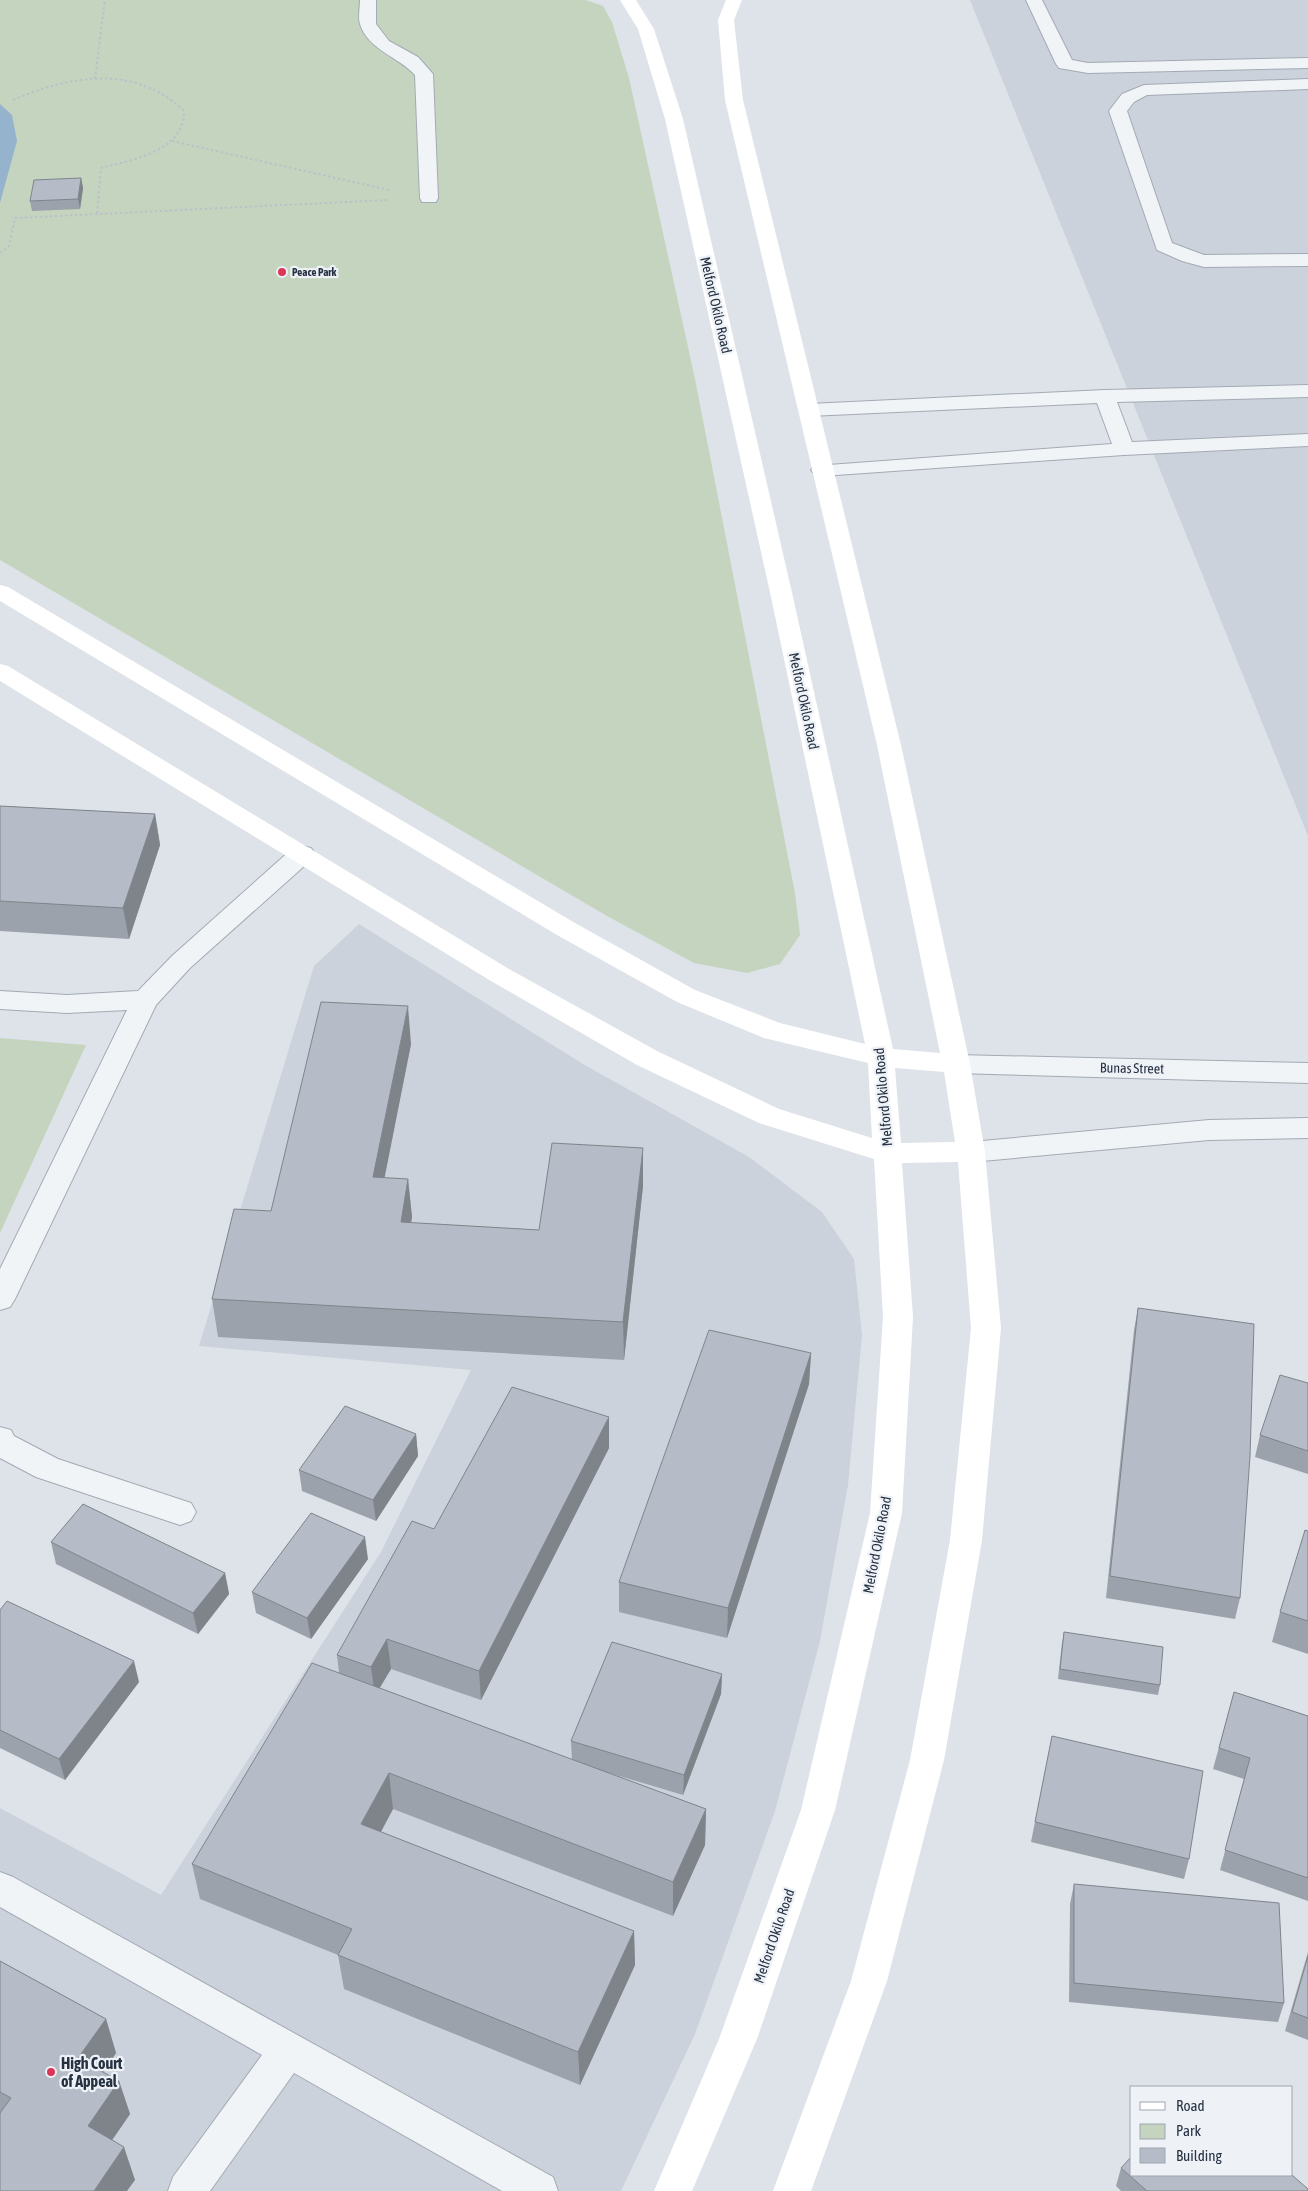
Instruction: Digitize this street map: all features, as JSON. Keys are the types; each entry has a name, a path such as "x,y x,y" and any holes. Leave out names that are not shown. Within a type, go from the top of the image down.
{"main road":[{"name":"Melford Okilo Road","path":"628,0 646,29 674,119 784,606 880,1057 898,1317 886,1513 818,1810 738,2039 673,2191"},
{"path":"734,0 726,20 734,100 889,745 956,1064 971,1152 986,1328 964,1549 927,1760 869,1981 792,2191"},
{"path":"0,592 558,924 686,996 773,1031 880,1057 956,1064"},
{"path":"0,671 500,975 647,1058 769,1116 888,1153 971,1152"}],"street":[{"path":"368,0 368,24 383,45 412,61 424,74 429,198"},
{"path":"1034,0 1065,64 1088,68 1308,63"},
{"path":"1305,89 1144,90 1128,98 1118,111 1164,246 1189,257 1204,261 1308,260"},
{"path":"809,410 1105,396 1308,392"},
{"path":"1105,396 1124,449"},
{"path":"822,470 1124,449 1308,440"},
{"path":"0,1299 145,1000 181,962 302,854"},
{"path":"0,1000 67,1004 145,1000"},
{"name":"Bunas Street","path":"956,1064 1308,1073"},
{"path":"971,1152 1209,1130 1308,1128"},
{"path":"0,1439 3,1445 47,1468 180,1512"},
{"path":"0,1888 539,2191"},
{"path":"187,2191 289,2049"}],"path":[{"path":"94,79 104,0"},
{"path":"13,100 31,91 62,83 94,79 126,81 154,87 174,98 184,111 183,126 172,141 151,153 101,168 97,214"},
{"path":"172,141 429,198"},
{"path":"0,253 8,246 16,218 429,198"}],"shaded area":[{"path":"970,0 1308,0 1308,836"},
{"path":"359,924 583,1064 749,1157 822,1212 854,1259 862,1335 848,1485 820,1641 775,1811 695,2034 621,2191 0,2191 0,1808 161,1895 381,1552 471,1370 199,1346 314,966"}],"green space":[{"name":"Peace Park","path":"0,0 586,0 603,6 612,22 629,78 695,379 795,893 800,935 780,964 747,973 694,963 607,916 0,560"},
{"path":"0,1038 86,1045 0,1233"}],"water":[{"path":"0,104 12,115 17,141 0,203"}],"building":[{"path":"81,178 78,199 30,201 34,180"},
{"path":"0,806 155,814 123,908 0,901"},
{"path":"321,1002 408,1006 373,1177 408,1179 401,1222 539,1230 552,1143 643,1148 623,1322 212,1299 234,1209 271,1211"},
{"path":"1138,1308 1254,1324 1250,1456 1240,1598 1110,1576"},
{"path":"709,1330 811,1353 728,1608 619,1582"},
{"path":"1280,1375 1308,1383 1308,1451 1260,1435"},
{"path":"512,1387 609,1417 479,1671 387,1639 371,1667 337,1655 412,1521 434,1529"},
{"path":"345,1406 416,1434 373,1500 299,1470"},
{"path":"83,1504 225,1573 193,1613 51,1542"},
{"path":"311,1513 365,1537 307,1618 252,1592"},
{"path":"1305,1530 1308,1531 1308,1621 1280,1612"},
{"path":"7,1601 134,1661 59,1759 0,1730 0,1610"},
{"path":"1064,1632 1163,1647 1160,1685 1060,1669"},
{"path":"612,1642 722,1674 684,1775 571,1741"},
{"path":"312,1663 706,1809 673,1882 389,1773 361,1824 634,1931 578,2052 338,1955 352,1929 192,1864"},
{"path":"1234,1692 1308,1716 1308,1878 1225,1850 1250,1758 1219,1748"},
{"path":"1052,1736 1203,1771 1189,1859 1035,1822"},
{"path":"1074,1884 1279,1903 1284,2003 1074,1983"},
{"path":"1308,1956 1308,2018 1292,2012"},
{"name":"High Court of Appeal","path":"0,1961 106,2019 78,2058 119,2081 88,2126 124,2147 94,2191 0,2191 0,2113 11,2098 0,2092"},
{"path":"1130,2158 1130,2176 1121,2168"},
{"path":"1130,2176 1293,2176 1308,2189 1308,2191 1147,2191"}],"place":[{"name":"Peace Park","path":"282,272"},
{"name":"High Court of Appeal","path":"51,2072"}]}
